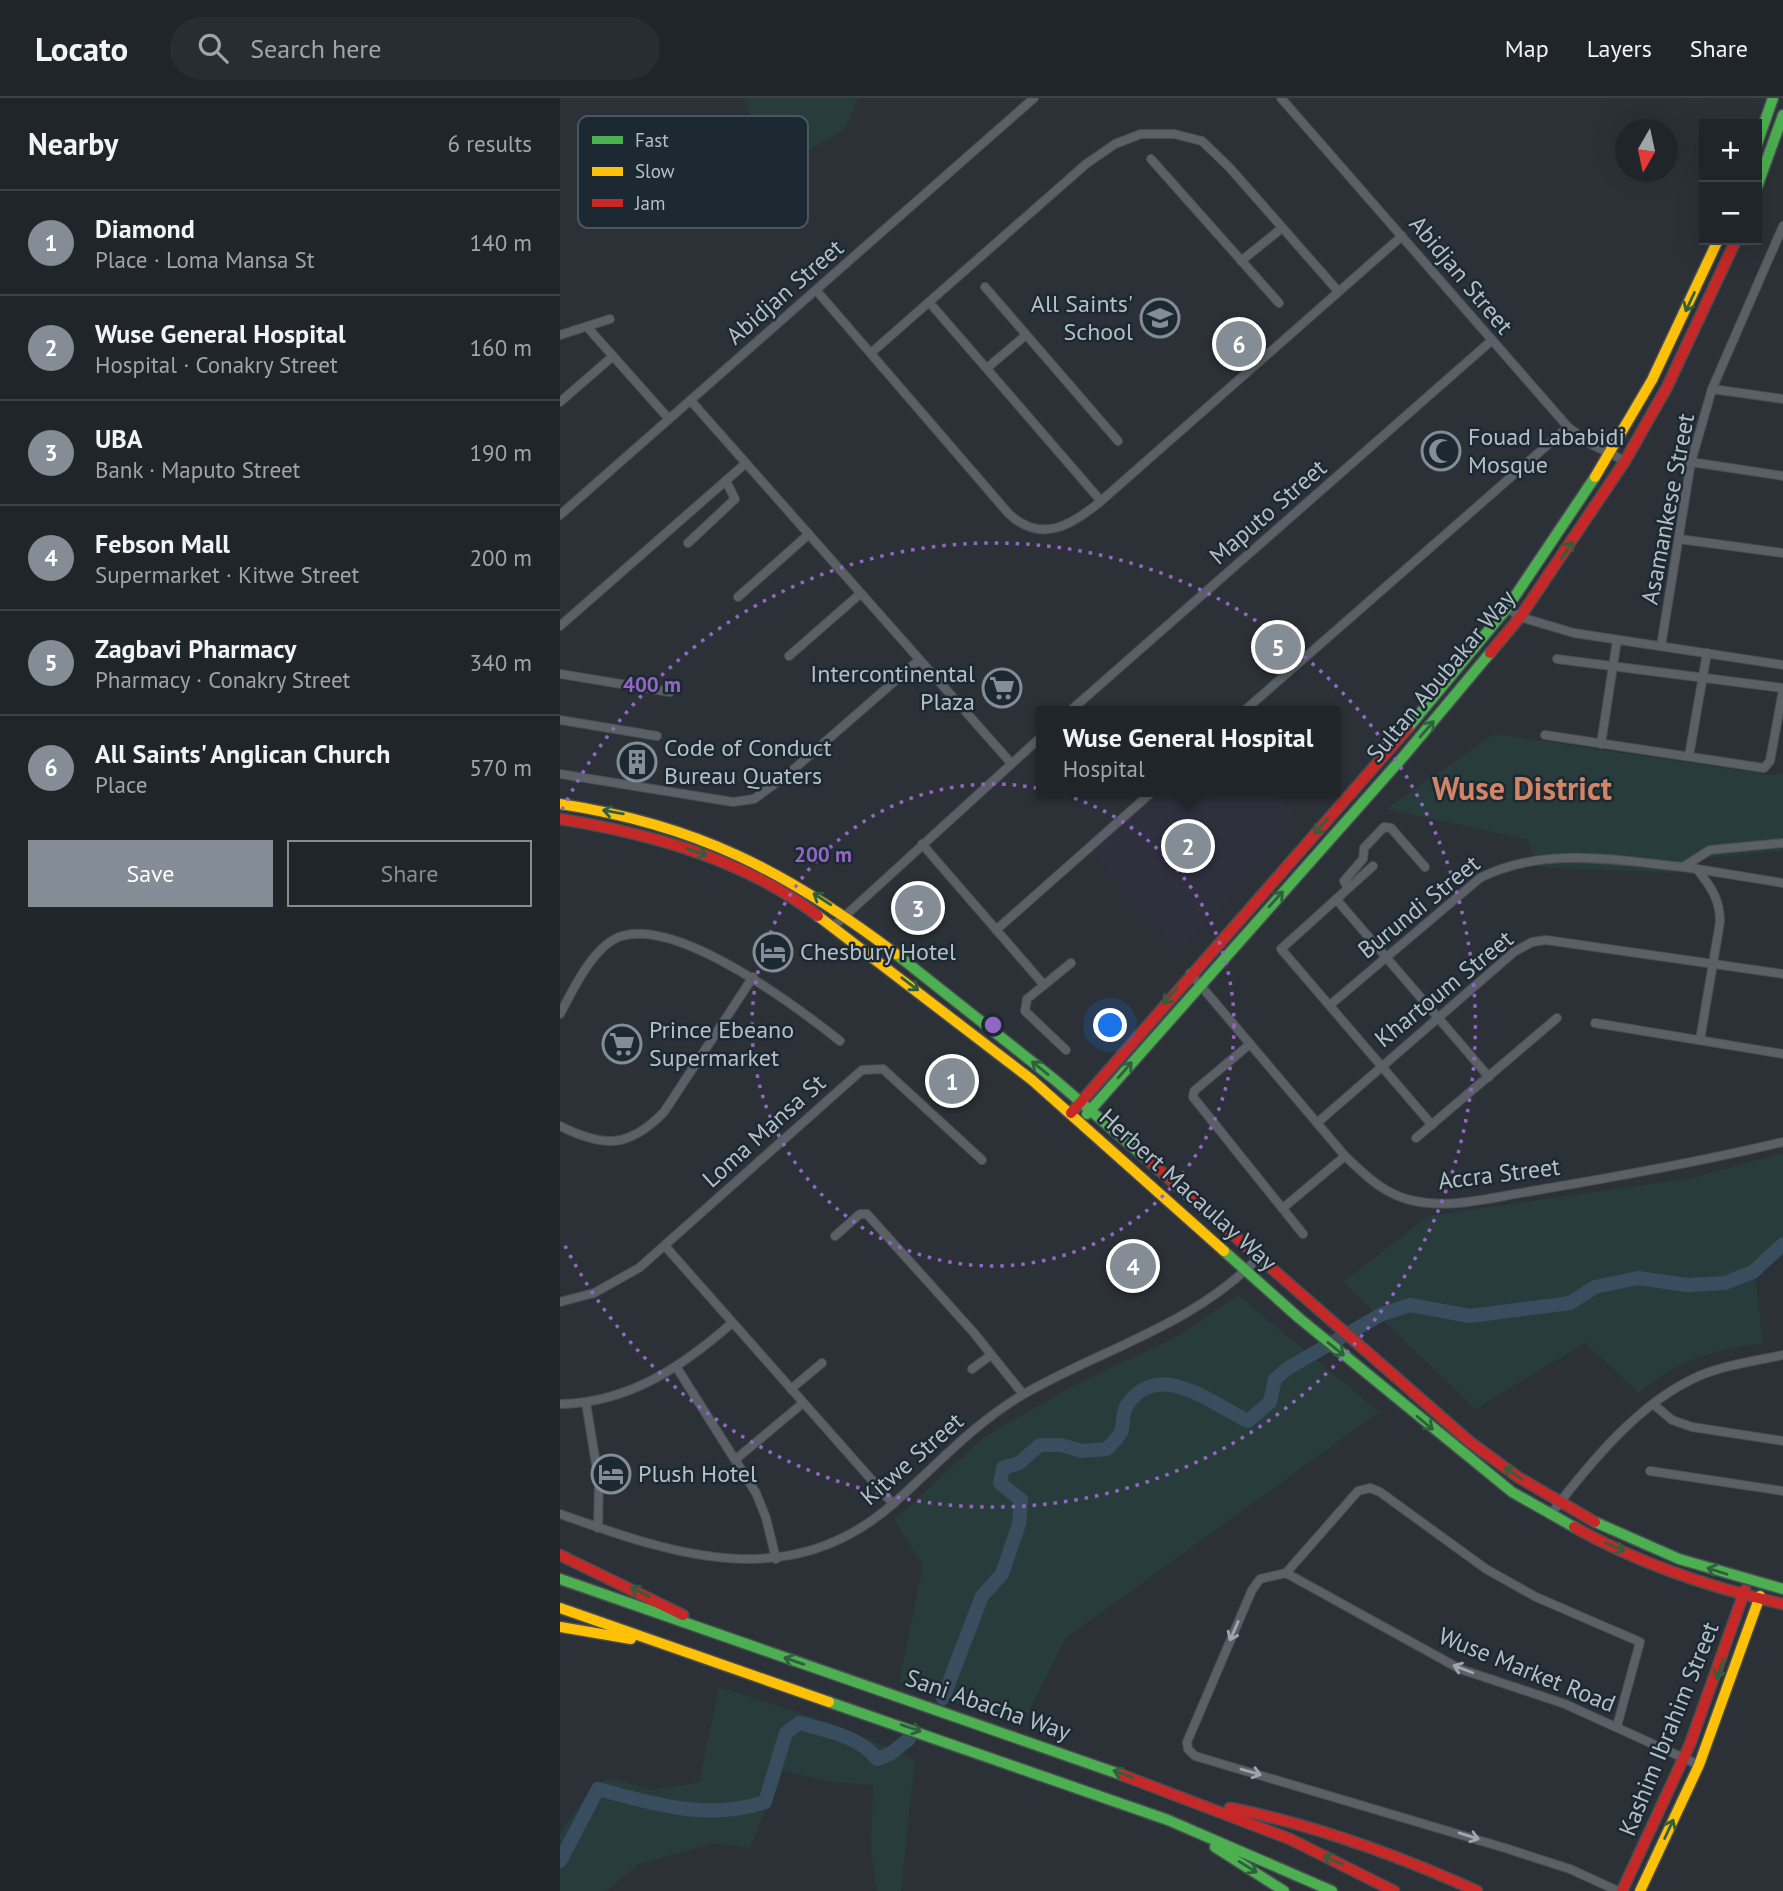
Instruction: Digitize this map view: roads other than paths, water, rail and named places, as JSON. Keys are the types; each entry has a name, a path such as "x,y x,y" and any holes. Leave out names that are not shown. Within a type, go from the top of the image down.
{"main road":[{"path":"1762,130 1773,98"},
{"path":"1759,182 1783,115"},
{"name":"Sultan Abubakar Way","path":"1071,1113 1190,973 1417,718 1507,608 1610,454 1652,380 1716,245"},
{"name":"Sultan Abubakar Way","path":"1081,1121 1427,729 1520,617 1625,461 1667,387 1734,245"},
{"name":"Herbert Macaulay Way","path":"560,804 627,814 706,838 758,861 845,914 1081,1101 1256,1260 1482,1450 1560,1503 1643,1543 1748,1581 1783,1589"},
{"name":"Herbert Macaulay Way","path":"560,818 625,830 699,852 796,899 1081,1121 1298,1318 1495,1480 1550,1515 1639,1558 1743,1595 1783,1604"},
{"path":"560,1555 639,1591 721,1636"},
{"name":"Sani Abacha Way","path":"560,1579 1006,1732 1200,1802 1290,1839 1394,1891"},
{"name":"Kashim Ibrahim Street","path":"1620,1891 1685,1758 1718,1677 1748,1581"},
{"name":"Kashim Ibrahim Street","path":"1640,1891 1699,1765 1764,1585"},
{"name":"Sani Abacha Way","path":"560,1608 997,1758 1168,1820 1265,1859 1332,1891"},
{"path":"560,1627 664,1644"},
{"path":"1200,1802 1270,1815 1436,1872 1477,1891"},
{"path":"1168,1820 1284,1891"}],"street":[{"name":"Abidjan Street","path":"560,515 1034,98"},
{"name":"Abidjan Street","path":"1281,98 1568,427 1625,461"},
{"path":"871,353 1086,164 1115,144 1142,134 1174,134 1202,141 1229,167 1338,291"},
{"path":"1151,159 1279,303"},
{"name":"Asamankese Street","path":"1661,646 1691,462 1713,389 1783,226"},
{"path":"1241,261 1282,228"},
{"path":"816,290 1019,523 1040,530 1059,530 1075,522 1101,501 1402,236"},
{"path":"985,287 1118,440"},
{"path":"929,302 1101,501"},
{"path":"560,335 610,319"},
{"path":"588,328 669,419"},
{"path":"987,368 1026,335"},
{"name":"Maputo Street","path":"1076,706 1491,341"},
{"path":"560,402 613,356"},
{"path":"1713,389 1783,399"},
{"path":"691,401 1011,763"},
{"path":"1250,706 1568,427"},
{"path":"1691,462 1783,476"},
{"path":"560,626 746,463"},
{"path":"688,543 736,499 726,481"},
{"path":"738,597 809,534"},
{"path":"1679,539 1783,553"},
{"path":"789,656 860,594"},
{"path":"1507,608 1520,617 1547,627 1783,665"},
{"path":"1601,744 1618,640"},
{"path":"1689,756 1707,653"},
{"path":"1545,735 1764,768 1770,761 1780,721 1783,689 1614,664 1557,659"},
{"path":"560,774 733,802 754,799 787,775 919,660"},
{"path":"560,674 670,692"},
{"path":"560,720 657,736"},
{"path":"834,926 1036,741"},
{"path":"996,930 1146,797"},
{"path":"1348,888 1344,881 1363,859 1364,848 1384,827 1391,828 1425,867"},
{"path":"1683,866 1710,850 1783,843"},
{"path":"922,844 1044,985"},
{"name":"Burundi Street","path":"1330,1005 1480,878 1501,867 1527,860 1558,858 1683,866 1783,883"},
{"path":"1373,866 1281,949 1432,1125"},
{"path":"1697,869 1714,890 1720,905 1700,1040"},
{"path":"1336,899 1489,1077"},
{"path":"560,1014 582,973 597,954 622,936 646,934 672,940 753,977 840,1041"},
{"name":"Khartoum Street","path":"1317,1123 1514,952 1532,942 1546,940 1783,974"},
{"path":"1066,1050 1026,1011 1027,999 1071,963"},
{"name":"Accra Street","path":"1190,973 1345,1156 1373,1182 1391,1194 1415,1201 1439,1204 1639,1174 1783,1142"},
{"path":"560,1126 585,1138 610,1142 631,1139 649,1127 664,1112 753,977"},
{"path":"1416,1138 1557,1018"},
{"path":"1595,1023 1783,1054"},
{"path":"1250,1044 1194,1091 1194,1097 1303,1234"},
{"name":"Loma Mansa St","path":"560,1302 594,1293 620,1281 862,1069 883,1069 982,1160"},
{"path":"1283,1209 1345,1156"},
{"path":"835,1236 860,1214 867,1214 1023,1394"},
{"path":"664,1245 892,1504"},
{"name":"Kitwe Street","path":"560,1514 677,1552 710,1558 776,1559 831,1544 892,1504 982,1423 1023,1394 1167,1325 1214,1298 1256,1260"},
{"path":"560,1404 586,1403 635,1388 677,1368 732,1323"},
{"path":"972,1369 991,1355"},
{"path":"1550,1515 1653,1404 1700,1376 1783,1355"},
{"path":"791,1389 822,1363"},
{"path":"677,1368 736,1459 766,1518 776,1559"},
{"path":"586,1403 599,1482 598,1528"},
{"path":"736,1459 803,1403"},
{"path":"1653,1404 1672,1420 1692,1427 1783,1441"},
{"path":"1650,1471 1783,1492"},
{"path":"1617,1726 1640,1642 1559,1608 1486,1569 1380,1492 1370,1488 1358,1491 1286,1573 1261,1579 1252,1590 1187,1742 1188,1749 1195,1756 1505,1848 1570,1869 1620,1891"},
{"name":"Wuse Market Road","path":"1286,1573 1460,1669 1536,1693 1617,1726 1699,1765"}],"waterway":[{"path":"943,1698 982,1596 1002,1574 1019,1524 1021,1500 1000,1483 1003,1468 1019,1463 1040,1445 1061,1445 1082,1451 1107,1449 1121,1432 1127,1405 1140,1391 1154,1385 1186,1389 1248,1421 1270,1402 1275,1379 1288,1368 1382,1314 1410,1305 1470,1316 1570,1303 1595,1287 1638,1278 1687,1285 1725,1283 1753,1272 1783,1244"},
{"path":"560,1861 598,1789 681,1808 744,1808 765,1802 786,1733 799,1723 851,1739 877,1759 890,1754 909,1739"}],"place":[{"name":"All Saints' School","path":"1160,318"},
{"name":"All Saints' Anglican Church","path":"1239,344"},
{"name":"Fouad Lababidi Mosque","path":"1441,451"},
{"name":"Zagbavi Pharmacy","path":"1278,647"},
{"name":"Intercontinental Plaza","path":"1002,688"},
{"name":"Code of Conduct Bureau Quaters","path":"637,762"},
{"name":"Wuse General Hospital","path":"1188,846"},
{"name":"UBA","path":"918,908"},
{"name":"Chesbury Hotel","path":"773,952"},
{"name":"Prince Ebeano Supermarket","path":"622,1044"},
{"name":"Diamond","path":"952,1081"},
{"name":"Febson Mall","path":"1133,1266"},
{"name":"Plush Hotel","path":"611,1474"}],"district":[{"name":"Wuse District","path":"1522,789"}]}
